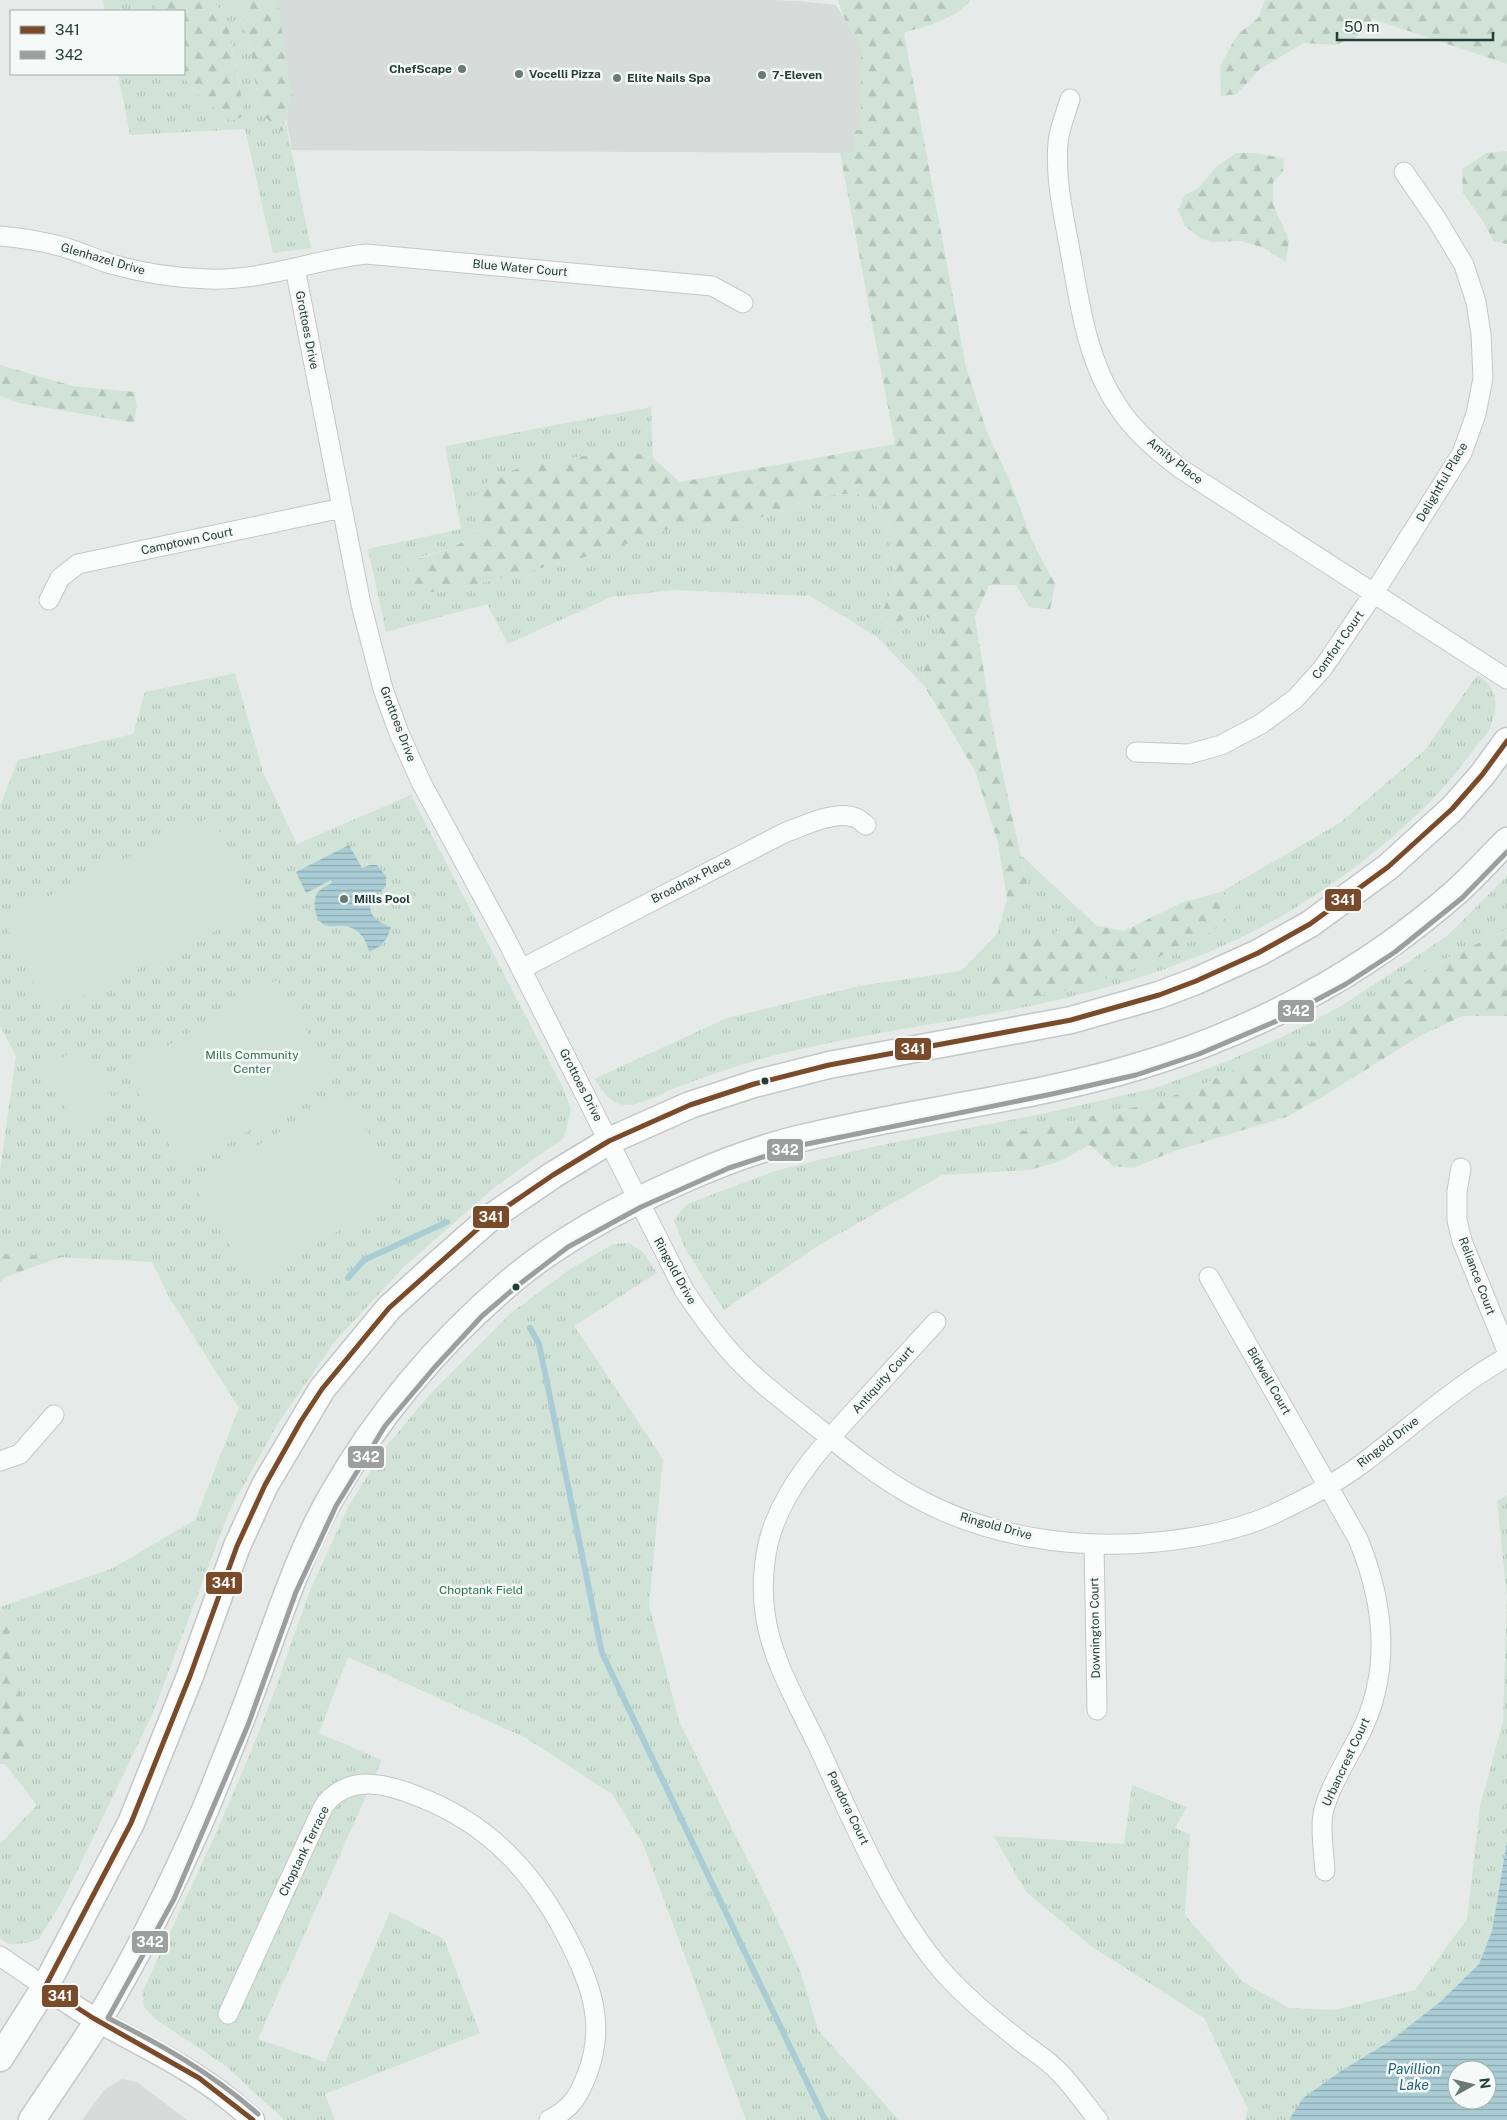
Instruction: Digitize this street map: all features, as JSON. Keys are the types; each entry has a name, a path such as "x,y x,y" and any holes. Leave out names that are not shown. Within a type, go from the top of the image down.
{"main road":[{"path":"0,2058 45,1987 134,1814 190,1676 237,1546 265,1485 322,1389 389,1308 490,1218 553,1175 609,1141 690,1105 754,1084 829,1065 1071,1020 1196,981 1258,953 1310,924 1388,867 1452,809 1482,775 1507,741"},
{"path":"32,2120 98,2021 167,1896 241,1722 289,1589 329,1502 379,1422 428,1363 477,1311 512,1280 564,1241 638,1200 726,1161 795,1139 1070,1083 1134,1068 1196,1047 1276,1013 1342,977 1390,946 1457,892 1507,841"}],"street":[{"name":"Amity Place","path":"1070,99 1058,142 1059,188 1080,308 1098,368 1117,407 1136,430 1160,453 1182,470 1507,679"},
{"name":"Delightful Place","path":"1374,593 1462,453 1476,414 1483,378 1481,334 1471,284 1464,265 1442,228 1404,172"},
{"name":"Glenhazel Drive","path":"0,236 20,238 67,248 112,264 161,275 209,279 256,277 295,268"},
{"name":"Blue Water Court","path":"295,268 314,262 366,254 712,286 743,303"},
{"name":"Grottoes Drive","path":"295,268 361,604 383,688 399,733 421,782 521,969 609,1141"},
{"name":"Camptown Court","path":"49,600 60,578 78,564 342,508"},
{"name":"Comfort Court","path":"1136,752 1189,754 1221,745 1261,724 1284,708 1309,685 1323,668 1374,593"},
{"name":"Broadnax Place","path":"521,969 784,833 819,820 840,816 856,818 866,825"},
{"name":"Ringold Drive","path":"609,1141 669,1264 701,1315 737,1359 781,1399 875,1473 913,1497 944,1512 1007,1532 1058,1542 1094,1545 1129,1545 1196,1538 1220,1533 1273,1514 1329,1486 1362,1464 1462,1384 1507,1357"},
{"name":"Reliance Court","path":"1461,1168 1457,1191 1457,1220 1462,1240 1507,1351"},
{"name":"Bidwell Court","path":"1209,1277 1329,1486"},
{"name":"Antiquity Court","path":"830,1438 936,1322"},
{"path":"0,1461 20,1454 54,1415"},
{"name":"Pandora Court","path":"830,1438 798,1477 774,1524 766,1556 764,1593 765,1614 772,1644 787,1681 852,1818 892,1897 916,1936 946,1975 1018,2040 1057,2070 1098,2120"},
{"name":"Urbancrest Court","path":"1324,1871 1322,1814 1372,1705 1382,1652 1379,1607 1369,1567 1358,1539 1329,1486"},
{"name":"Downington Court","path":"1094,1545 1097,1710"},
{"name":"Choptank Terrace","path":"228,2014 326,1803 341,1791 358,1784 377,1784 397,1788 450,1810 482,1831 511,1856 536,1884 557,1916 585,1972 592,1990 595,2008 596,2044 592,2062 577,2097 562,2113 549,2120"},
{"path":"0,1956 98,2021 173,2060 229,2097 253,2120"}],"shaded area":[{"path":"265,0 771,0 836,5 861,46 861,130 854,130 854,153 292,150"},
{"path":"122,2079 137,2082 187,2120 82,2120 105,2089"}],"green space":[{"path":"103,0 155,0 157,10 105,10"},
{"path":"155,0 213,0 227,20 245,116 230,121 200,97 182,75 185,75 185,10 157,10"},
{"path":"213,0 239,0 251,53 260,113 283,132 286,124 311,248 273,253 245,129 130,135 118,75 182,75 200,97 241,92 227,21"},
{"path":"239,0 277,0 292,95 283,132 260,113 251,53"},
{"path":"838,0 971,0 949,17 904,33 966,367 987,432 1012,486 1033,543 1055,584 1050,610 1029,607 1016,585 989,585 975,617 993,729 1030,898 1011,905 1007,899 998,843 975,771 925,687 923,670 930,656 944,640 936,623 923,614 906,618 889,628 881,615 896,579 892,558 890,527 878,507 856,493 813,497 785,510 751,520 705,526 682,526 657,532 609,551 445,592 416,592 406,577 410,562 451,548 477,535 480,489 495,475 543,462 624,450 653,458 680,482 895,444 840,153 854,153 854,130 861,130 861,46 845,20"},
{"path":"1265,0 1507,0 1507,64 1373,19 1355,38 1335,45 1303,43 1260,69 1237,94 1221,96 1220,66 1237,35 1258,18"},
{"path":"1507,151 1507,244 1494,241 1463,193 1462,169 1486,153"},
{"path":"1236,153 1254,153 1284,158 1283,172 1273,182 1273,204 1289,240 1286,262 1264,248 1242,241 1212,242 1201,238 1185,226 1178,210 1185,195 1198,188 1216,167"},
{"path":"0,365 73,386 134,392 137,406 134,423 19,403 0,396"},
{"path":"651,407 653,458 624,450 543,462 495,475 480,489 477,535 451,548 421,557 445,592 609,551 657,532 682,526 705,526 751,520 785,510 813,497 856,493 878,507 890,527 892,558 896,579 881,616 890,628 906,617 923,614 936,623 944,640 930,656 923,670 925,687 876,636 810,596 674,590 611,597 508,644 487,604 386,632 368,549 461,529 445,446"},
{"name":"Mills Community Center","path":"235,673 263,772 297,844 411,795 561,1084 571,1109 564,1138 495,1187 405,1266 335,1341 277,1425 229,1512 153,1713 64,1898 39,1939 27,1943 8,1944 0,1938 0,1844 37,1805 5,1764 24,1763 15,1668 8,1620 0,1607 113,1568 195,1520 239,1408 170,1299 152,1262 0,1254 0,1171 16,1056 0,1026 0,806 18,760 133,734 145,692"},
{"path":"1477,675 1485,680 1494,693 1494,716 1488,732 1434,797 1386,842 1343,876 1274,920 1220,947 1190,960 1128,981 1032,1006 857,1037 772,1056 714,1074 634,1104 622,1105 612,1100 594,1079 727,1018 859,986 961,971 997,934 1007,899 1011,905 1030,898 1021,855 1097,926 1072,926 1041,938 1020,943 1003,953 989,980 990,994 1015,1000 1078,988 1144,965 1189,941 1213,931 1237,905 1221,892 1341,822 1426,749"},
{"path":"212,816 258,910 48,1013 2,919"},
{"path":"1507,876 1507,929 1430,967 1377,999 1343,1027 1281,1059 1236,1069 1155,1103 1095,1115 1069,1123 1018,1132 1013,1165 1029,1170 942,1175 816,1247 724,1310 684,1247 674,1220 687,1204 778,1170 876,1146 1046,1113 1155,1088 1225,1062 1282,1037 1341,1006 1448,935"},
{"path":"1221,892 1237,905 1213,931 1189,941 1144,965 1078,988 1015,1000 990,994 989,980 1003,953 1020,943 1041,938 1072,926 1097,926 1124,931 1183,902"},
{"path":"1507,929 1507,1016 1463,1016 1420,1036 1319,1099 1286,1117 1171,1152 1134,1168 1113,1166 1090,1145 1058,1162 1029,1170 1013,1165 1001,1147 1018,1132 1069,1123 1095,1115 1155,1103 1236,1069 1281,1059 1343,1027 1377,999 1430,967"},
{"path":"277,980 335,1079 184,1170 125,1071"},
{"path":"83,1046 117,1110 78,1131 44,1067"},
{"path":"345,1093 403,1192 252,1283 193,1184"},
{"name":"Choptank Field","path":"629,1243 643,1252 657,1273 574,1326 663,1459 649,1605 679,1721 774,1913 800,1970 818,2030 899,2120 746,2120 643,1844 612,1794 524,1737 348,1657 319,1733 382,1760 258,2039 325,2062 390,1912 444,1939 480,2033 325,2094 335,2120 284,2120 226,2066 155,2019 144,2007 142,1993 217,1831 252,1749 309,1593 347,1509 384,1449 431,1393 511,1313 570,1269 613,1244"},
{"path":"0,1254 64,1256 5,1277 0,1283"},
{"path":"1507,1495 1507,1597 1497,1501"},
{"path":"1507,1597 1507,1841 1492,1931 1479,1964 1440,2002 1390,2041 1341,2071 1303,2098 1289,2120 1245,2120 1248,2109 1204,2018 1091,1946 1026,1892 994,1836 1124,1844 1132,1785 1187,1807 1175,1828 1190,1834 1185,1915 1243,1982 1289,2008 1334,2010 1415,1990 1467,1919 1480,1807 1503,1721"},
{"path":"0,1609 8,1620 15,1668 27,1725 24,1764 0,1764"}],"water":[{"name":"Mills Pool","path":"349,845 362,868 377,865 386,876 386,886 374,897 370,907 377,920 391,927 388,936 383,942 369,952 364,939 354,929 345,926 327,926 318,919 314,904 315,899 319,891 332,883 331,880 306,893 296,872"},
{"name":"Pavillion Lake","path":"1507,1841 1507,2120 1289,2120 1303,2098 1341,2071 1390,2041 1440,2002 1479,1964 1492,1931"}],"waterway":[{"path":"348,1278 364,1260 447,1222"},
{"path":"530,1328 539,1344 602,1653 825,2120"}],"transit line":[{"name":"341","path":"253,2120 199,2078 93,2018 45,1987 131,1823 190,1676 237,1546 265,1485 301,1421 322,1389 389,1308 490,1218 553,1175 609,1141 690,1105 754,1084 829,1065 1071,1020 1159,995 1196,981 1258,953 1310,924 1388,867 1452,809 1482,775 1507,741"},
{"name":"342","path":"258,2114 205,2073 108,2018 174,1899 248,1725 296,1592 336,1506 385,1426 434,1368 482,1316 568,1247 641,1207 729,1168 797,1146 1136,1075 1199,1054 1279,1020 1346,984 1395,952 1462,898 1507,852"}],"place":[{"name":"ChefScape","path":"462,69"},
{"name":"Vocelli Pizza","path":"519,74"},
{"name":"7-Eleven","path":"762,75"},
{"name":"Elite Nails Spa","path":"617,78"},
{"name":"Mills Pool","path":"344,899"}]}
